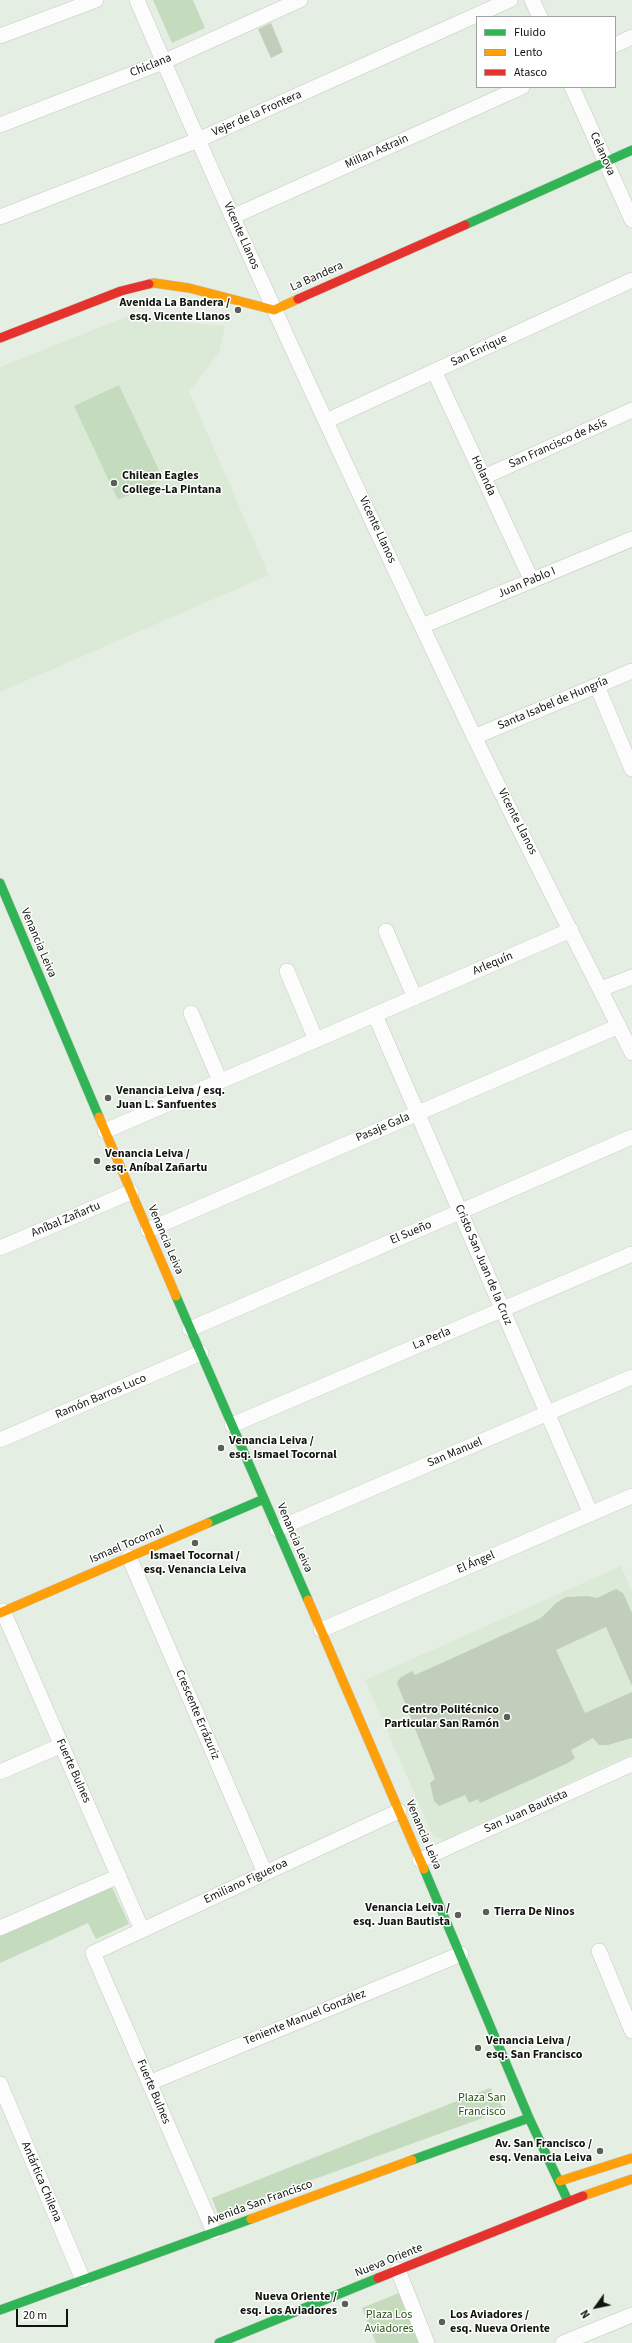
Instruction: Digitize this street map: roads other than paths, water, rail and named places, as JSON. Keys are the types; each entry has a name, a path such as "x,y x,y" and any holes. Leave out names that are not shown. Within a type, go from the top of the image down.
{"street":[{"path":"0,36 96,0"},
{"name":"Vicente Llanos","path":"136,0 274,310 474,737 632,1053"},
{"name":"Chiclana","path":"0,125 163,62 274,5 300,0"},
{"name":"Vejer de la Frontera","path":"0,217 198,140 510,0"},
{"path":"532,0 540,16"},
{"path":"616,45 632,37"},
{"name":"Millan Astrain","path":"232,218 520,88"},
{"name":"Celanova","path":"572,88 632,220"},
{"name":"La Bandera","path":"274,310 632,150"},
{"name":"San Enrique","path":"326,421 632,280"},
{"path":"0,338 121,291 154,284 189,288 274,310"},
{"name":"Holanda","path":"434,371 532,581"},
{"name":"San Francisco de Asís","path":"484,477 632,410"},
{"name":"Juan Pablo I","path":"422,626 632,539"},
{"name":"Santa Isabel de Hungría","path":"474,737 632,671"},
{"path":"597,686 632,769"},
{"name":"Venancia Leiva","path":"1,890 461,1954 529,2118 560,2181 568,2201"},
{"name":"Arlequín","path":"105,1131 571,930"},
{"path":"386,931 415,998"},
{"path":"287,971 316,1040"},
{"path":"601,990 632,977"},
{"path":"191,1013 220,1081"},
{"name":"Cristo San Juan de la Cruz","path":"375,1015 591,1514"},
{"name":"Pasaje Gala","path":"148,1230 619,1026"},
{"name":"El Sueño","path":"190,1329 632,1137"},
{"name":"Aníbal Zañartu","path":"0,1248 131,1192"},
{"name":"La Perla","path":"232,1426 632,1254"},
{"name":"Ramón Barros Luco","path":"0,1440 201,1353"},
{"name":"San Manuel","path":"277,1529 632,1377"},
{"name":"El Ángel","path":"321,1630 632,1496"},
{"name":"Ismael Tocornal","path":"2,1612 264,1499"},
{"name":"Crescente Errázuriz","path":"129,1557 266,1872"},
{"name":"Fuerte Bulnes","path":"2,1612 62,1745 142,1930"},
{"path":"0,1772 62,1745"},
{"name":"San Juan Bautista","path":"420,1860 632,1764"},
{"name":"Emiliano Figueroa","path":"93,1953 399,1811"},
{"path":"0,1928 119,1876"},
{"path":"600,1951 632,2031"},
{"name":"Fuerte Bulnes","path":"93,1953 214,2232"},
{"name":"Teniente Manuel González","path":"149,2083 461,1954"},
{"name":"Antártica Chilena","path":"0,2084 83,2280"},
{"name":"Avenida San Francisco","path":"0,2310 529,2118"},
{"path":"560,2181 632,2158"},
{"path":"568,2201 632,2179"},
{"name":"Nueva Oriente","path":"218,2343 238,2339 398,2270 568,2201"},
{"path":"398,2270 427,2343"},
{"path":"563,2343 632,2315"}],"place":[{"name":"Avenida La Bandera / esq. Vicente Llanos","path":"238,310"},
{"name":"Chilean Eagles College-La Pintana","path":"114,483"},
{"name":"Venancia Leiva / esq. Juan L. Sanfuentes","path":"108,1098"},
{"name":"Venancia Leiva / esq. Aníbal Zañartu","path":"97,1161"},
{"name":"Venancia Leiva / esq. Ismael Tocornal","path":"221,1448"},
{"name":"Ismael Tocornal / esq. Venancia Leiva","path":"195,1543"},
{"name":"Centro Politécnico Particular San Ramón","path":"507,1717"},
{"name":"Tierra De Ninos","path":"486,1912"},
{"name":"Venancia Leiva / esq. Juan Bautista","path":"458,1915"},
{"name":"Venancia Leiva / esq. San Francisco","path":"478,2048"},
{"name":"Av. San Francisco / esq. Venancia Leiva","path":"600,2151"},
{"name":"Nueva Oriente / esq. Los Aviadores","path":"345,2304"},
{"name":"Los Aviadores / esq. Nueva Oriente","path":"442,2322"}],"park label":[{"name":"Plaza San Francisco","path":"482,2105"},
{"name":"Plaza Los Aviadores","path":"389,2322"}]}
